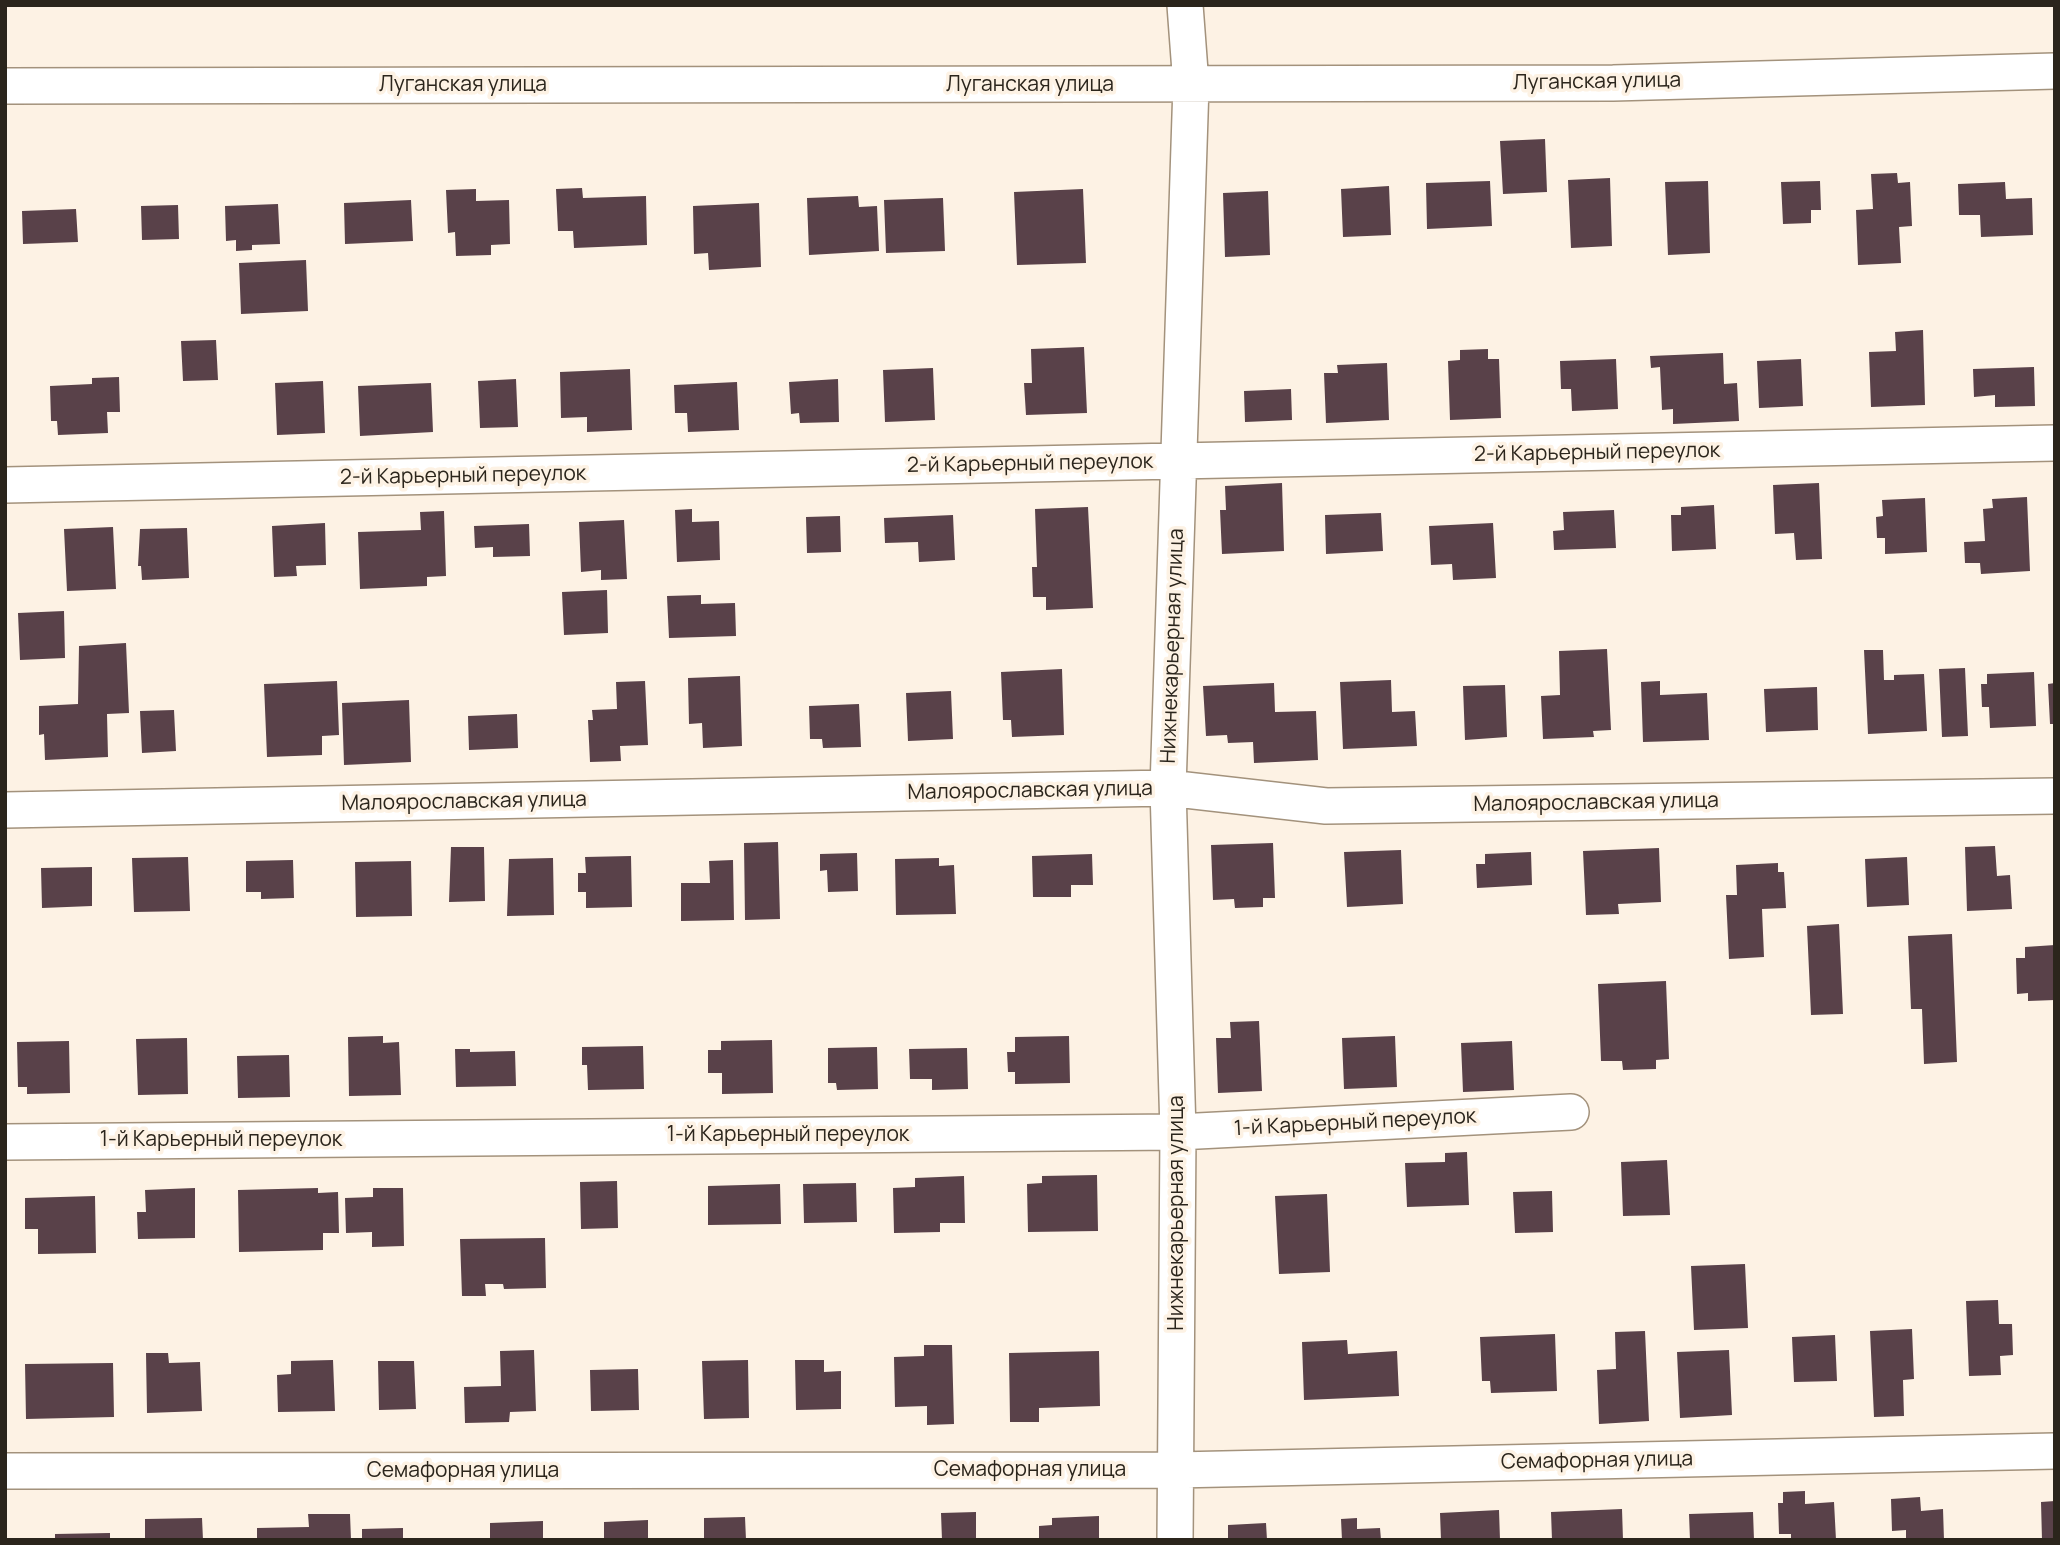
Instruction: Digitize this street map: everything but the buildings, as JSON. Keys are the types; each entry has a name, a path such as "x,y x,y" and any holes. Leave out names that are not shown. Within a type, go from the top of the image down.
{"street":[{"name":"Нижнекарьерная улица","path":"1175,1540 1178,1132 1168,788 1191,85 1185,5"},
{"name":"Луганская улица","path":"5,86 1614,83 2055,71"},
{"name":"2-й Карьерный переулок","path":"5,485 2055,443"},
{"name":"Малоярославская улица","path":"5,810 1168,788 1326,807 2055,796"},
{"name":"1-й Карьерный переулок","path":"5,1142 1178,1132 1571,1112"},
{"name":"Семафорная улица","path":"5,1471 1176,1470 2055,1451"}]}
